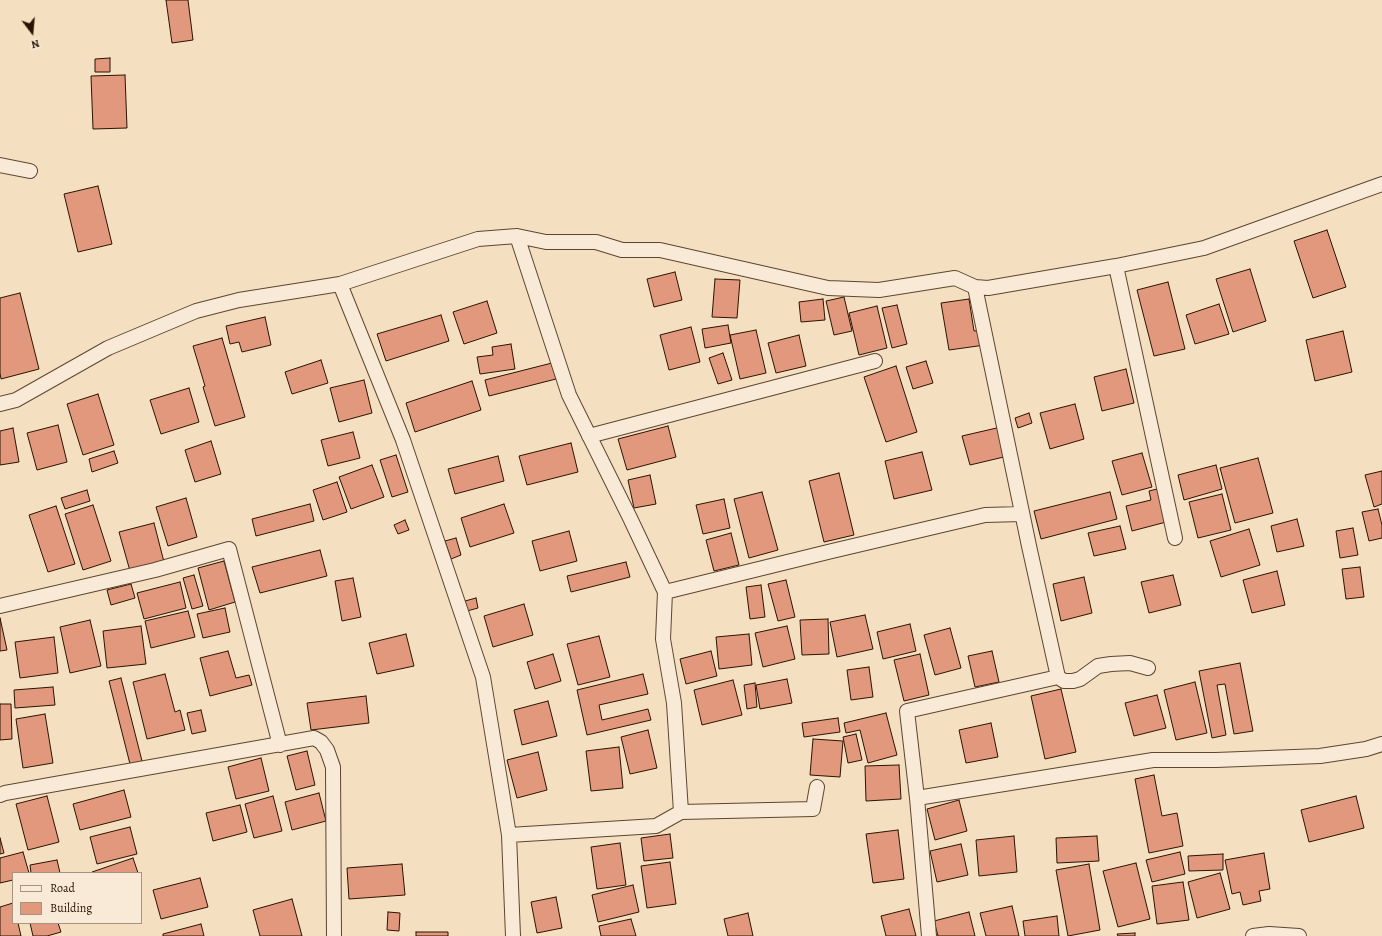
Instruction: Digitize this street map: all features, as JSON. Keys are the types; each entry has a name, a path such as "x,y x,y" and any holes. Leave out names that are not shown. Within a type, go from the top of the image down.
{"street":[{"path":"0,165 30,171"},
{"path":"0,404 16,400 108,348 196,311 239,300 340,284 478,239 517,236 546,242 596,242 622,250 660,250 828,288 879,290 955,278 975,287 988,288 1116,266 1204,248 1382,184"},
{"path":"517,236 569,395 665,592 663,639 674,703 681,812"},
{"path":"1116,266 1175,538"},
{"path":"340,284 402,440 483,677 509,835 514,936"},
{"path":"975,287 1022,514 1058,676 1064,681 1073,681 1080,679 1098,666 1111,664 1130,663 1148,668"},
{"path":"589,436 875,361"},
{"path":"665,592 832,550 985,515 1022,514"},
{"path":"0,606 155,570 229,549 280,745"},
{"path":"929,936 917,798 907,711 1058,676"},
{"path":"0,796 5,793 314,738 321,742 327,750 333,767 334,936"},
{"path":"917,798 1153,760 1216,760 1320,756 1366,749 1382,744"},
{"path":"509,835 656,826 681,812 813,809 817,787"},
{"path":"1253,936 1269,934 1299,936"}],"building":[{"path":"166,0 188,0 193,40 172,43"},
{"path":"110,58 110,72 95,72 95,59"},
{"path":"125,75 127,128 93,129 91,76"},
{"path":"98,186 112,244 78,252 64,194"},
{"path":"1327,230 1346,287 1313,298 1294,241"},
{"path":"1250,269 1266,321 1233,332 1216,279"},
{"path":"675,272 682,300 654,307 647,279"},
{"path":"715,279 740,280 737,318 712,317"},
{"path":"1168,282 1185,349 1154,356 1137,290"},
{"path":"20,293 39,369 1,379 0,298"},
{"path":"844,297 852,331 834,335 826,301"},
{"path":"823,299 825,320 801,322 799,302"},
{"path":"969,299 974,331 983,330 985,345 949,350 941,303"},
{"path":"487,301 497,333 464,344 453,312"},
{"path":"1219,304 1229,334 1195,344 1186,315"},
{"path":"897,305 907,344 892,348 882,308"},
{"path":"877,306 887,348 859,355 849,313"},
{"path":"441,315 449,341 386,361 377,334"},
{"path":"265,317 271,345 242,352 239,342 230,344 226,326"},
{"path":"728,325 731,343 705,348 702,329"},
{"path":"691,327 700,362 669,370 660,335"},
{"path":"756,330 766,373 740,379 730,335"},
{"path":"1343,331 1352,372 1315,381 1306,340"},
{"path":"799,335 806,366 776,373 768,343"},
{"path":"222,338 245,417 215,426 203,387 205,386 193,346"},
{"path":"511,344 515,369 480,374 477,357 493,355 492,347"},
{"path":"723,353 732,380 718,384 709,358"},
{"path":"321,360 328,383 292,394 285,372"},
{"path":"926,361 933,383 913,389 906,367"},
{"path":"552,363 556,379 489,396 485,380"},
{"path":"896,366 917,432 886,442 864,377"},
{"path":"1126,369 1134,403 1102,411 1094,377"},
{"path":"364,380 372,413 339,422 330,388"},
{"path":"472,381 481,410 415,432 406,403"},
{"path":"189,388 199,422 161,434 150,400"},
{"path":"98,394 114,445 83,455 67,404"},
{"path":"1075,404 1084,439 1050,449 1040,413"},
{"path":"1029,413 1032,423 1018,428 1015,418"},
{"path":"58,425 67,462 37,470 27,433"},
{"path":"668,426 676,457 627,470 618,439"},
{"path":"1001,427 1008,456 970,465 962,436"},
{"path":"13,428 19,462 0,465 0,431"},
{"path":"353,432 360,458 328,466 321,440"},
{"path":"211,441 221,474 195,482 185,450"},
{"path":"571,443 578,472 527,485 519,456"},
{"path":"114,451 118,463 92,472 89,459"},
{"path":"922,452 932,490 894,499 885,461"},
{"path":"1142,453 1152,487 1122,495 1112,461"},
{"path":"396,455 408,492 392,497 380,460"},
{"path":"498,456 504,481 455,494 448,469"},
{"path":"1258,458 1273,513 1235,523 1220,468"},
{"path":"372,465 384,497 351,509 339,477"},
{"path":"1216,465 1222,489 1184,500 1178,475"},
{"path":"1382,471 1382,504 1374,507 1365,475"},
{"path":"839,473 854,535 824,542 809,481"},
{"path":"650,475 656,504 634,508 628,480"},
{"path":"337,482 347,512 323,520 313,490"},
{"path":"1161,488 1170,521 1132,531 1126,506 1151,500 1149,491"},
{"path":"87,490 90,501 65,509 61,498"},
{"path":"762,492 778,550 749,558 734,499"},
{"path":"1110,492 1117,519 1041,539 1034,511"},
{"path":"1222,494 1231,530 1198,538 1189,502"},
{"path":"186,498 197,537 168,546 156,507"},
{"path":"724,499 730,528 703,534 696,505"},
{"path":"310,504 314,521 256,536 252,519"},
{"path":"504,504 514,533 470,547 461,518"},
{"path":"93,505 111,561 83,570 65,514"},
{"path":"56,506 75,564 48,572 29,515"},
{"path":"1378,509 1382,525 1382,538 1369,541 1362,512"},
{"path":"1297,519 1304,546 1277,552 1271,526"},
{"path":"405,520 409,530 398,534 394,525"},
{"path":"154,523 164,562 130,571 119,532"},
{"path":"1120,526 1126,549 1094,556 1088,533"},
{"path":"1353,528 1358,555 1340,558 1336,531"},
{"path":"1249,529 1260,565 1221,577 1210,541"},
{"path":"569,531 577,561 540,571 532,541"},
{"path":"731,533 739,565 714,571 706,540"},
{"path":"456,538 461,555 451,559 445,541"},
{"path":"320,550 327,576 260,593 252,567"},
{"path":"224,561 235,602 209,610 198,568"},
{"path":"626,562 630,577 571,592 567,576"},
{"path":"1360,567 1364,597 1346,599 1342,569"},
{"path":"1277,571 1285,605 1252,613 1243,580"},
{"path":"194,575 203,606 192,609 183,578"},
{"path":"1173,575 1181,605 1149,613 1141,582"},
{"path":"1084,577 1092,613 1061,621 1053,584"},
{"path":"353,578 361,617 342,621 335,581"},
{"path":"786,580 795,617 778,621 768,584"},
{"path":"180,582 186,608 144,619 137,593"},
{"path":"131,584 135,598 111,605 107,590"},
{"path":"761,585 765,617 750,619 746,587"},
{"path":"476,598 478,608 467,611 465,601"},
{"path":"524,604 533,635 493,647 484,616"},
{"path":"225,608 230,632 203,638 197,614"},
{"path":"188,611 195,637 151,648 145,621"},
{"path":"865,615 873,649 837,657 830,622"},
{"path":"0,618 7,650 0,651"},
{"path":"828,619 829,654 802,655 800,620"},
{"path":"90,620 101,666 70,673 60,627"},
{"path":"910,624 916,651 883,659 877,632"},
{"path":"141,626 146,664 107,668 103,631"},
{"path":"787,626 795,659 763,667 755,633"},
{"path":"950,628 961,668 935,675 924,635"},
{"path":"406,634 414,666 377,674 369,643"},
{"path":"749,634 752,665 719,669 716,637"},
{"path":"599,636 610,677 578,685 567,644"},
{"path":"54,637 58,673 20,678 15,642"},
{"path":"228,651 236,678 249,675 252,685 210,696 200,658"},
{"path":"711,651 717,676 686,684 680,659"},
{"path":"992,651 999,682 975,687 968,656"},
{"path":"553,654 561,681 535,689 527,662"},
{"path":"920,654 929,695 904,701 894,660"},
{"path":"1240,663 1253,731 1234,734 1225,684 1217,685 1226,735 1212,738 1199,671"},
{"path":"869,667 873,697 851,700 847,670"},
{"path":"165,674 175,712 180,710 185,730 147,739 133,682"},
{"path":"643,674 648,694 599,705 602,720 648,709 651,720 587,735 577,690"},
{"path":"121,678 142,761 130,764 109,681"},
{"path":"787,679 792,703 760,709 756,685"},
{"path":"733,680 742,715 702,725 694,690"},
{"path":"1195,682 1207,733 1176,740 1164,690"},
{"path":"755,683 757,707 747,709 744,685"},
{"path":"53,687 55,705 15,708 14,690"},
{"path":"1061,689 1076,752 1045,759 1031,696"},
{"path":"1157,695 1166,728 1134,736 1125,703"},
{"path":"366,696 369,723 311,730 307,703"},
{"path":"548,701 557,736 522,745 514,710"},
{"path":"0,704 11,704 12,739 0,740"},
{"path":"201,710 206,731 192,734 187,713"},
{"path":"886,713 897,755 868,763 860,730 846,733 844,723"},
{"path":"45,714 53,763 23,768 16,719"},
{"path":"838,718 840,732 804,737 802,723"},
{"path":"991,723 998,757 966,763 959,730"},
{"path":"648,730 657,768 630,774 621,737"},
{"path":"856,734 862,760 848,763 843,737"},
{"path":"813,739 843,741 840,777 810,775"},
{"path":"619,747 623,788 591,791 586,751"},
{"path":"307,751 315,785 296,790 287,756"},
{"path":"538,752 547,790 517,798 507,760"},
{"path":"261,758 269,791 236,799 228,767"},
{"path":"899,765 901,799 866,801 865,766"},
{"path":"1154,775 1162,816 1177,813 1183,846 1149,853 1135,779"},
{"path":"124,790 131,817 80,830 73,804"},
{"path":"319,793 326,821 292,830 285,802"},
{"path":"47,796 59,842 28,850 16,804"},
{"path":"273,796 282,831 254,838 245,804"},
{"path":"1356,796 1364,828 1309,842 1301,810"},
{"path":"959,800 967,831 935,840 927,809"},
{"path":"240,805 247,832 213,841 206,813"},
{"path":"130,827 137,854 97,864 90,837"},
{"path":"898,830 904,879 873,883 866,834"},
{"path":"670,834 673,858 644,861 641,838"},
{"path":"1014,836 1017,872 979,876 976,840"},
{"path":"1097,836 1099,861 1057,863 1056,838"},
{"path":"0,838 4,853 0,854"},
{"path":"620,843 626,885 597,889 591,847"},
{"path":"961,844 968,875 937,882 930,851"},
{"path":"23,852 29,872 12,872 12,880 0,883 0,858"},
{"path":"1180,852 1185,874 1152,882 1146,860"},
{"path":"1264,853 1270,889 1259,891 1261,901 1243,905 1240,892 1232,894 1225,860"},
{"path":"1223,854 1223,870 1189,871 1188,856"},
{"path":"133,858 138,872 92,872"},
{"path":"57,860 60,872 31,872 30,865"},
{"path":"670,862 676,904 647,908 641,866"},
{"path":"1136,863 1150,919 1118,927 1103,871"},
{"path":"402,864 405,895 349,899 347,868"},
{"path":"1089,864 1100,930 1068,936 1056,870"},
{"path":"1220,873 1230,909 1197,918 1188,882"},
{"path":"200,878 208,907 161,919 153,890"},
{"path":"1183,882 1189,920 1157,924 1152,886"},
{"path":"633,885 639,912 598,922 592,895"},
{"path":"556,897 562,928 537,933 531,902"},
{"path":"292,899 302,936 260,936 253,910"},
{"path":"12,903 12,924 18,924 21,936 0,936 0,907"},
{"path":"1012,906 1019,936 986,936 980,913"},
{"path":"909,909 916,936 886,936 881,916"},
{"path":"388,912 400,913 399,931 387,930"},
{"path":"969,912 975,936 938,936 934,921"},
{"path":"748,913 753,936 728,936 724,919"},
{"path":"1057,916 1059,936 1025,936 1023,921"},
{"path":"631,919 636,936 601,936 599,926"},
{"path":"30,924 58,924 61,932 47,936 33,936"},
{"path":"201,924 204,936 163,936 163,934"},
{"path":"416,932 448,932 448,936 416,936"},
{"path":"1135,933 1135,936 1118,936 1117,934"}]}
